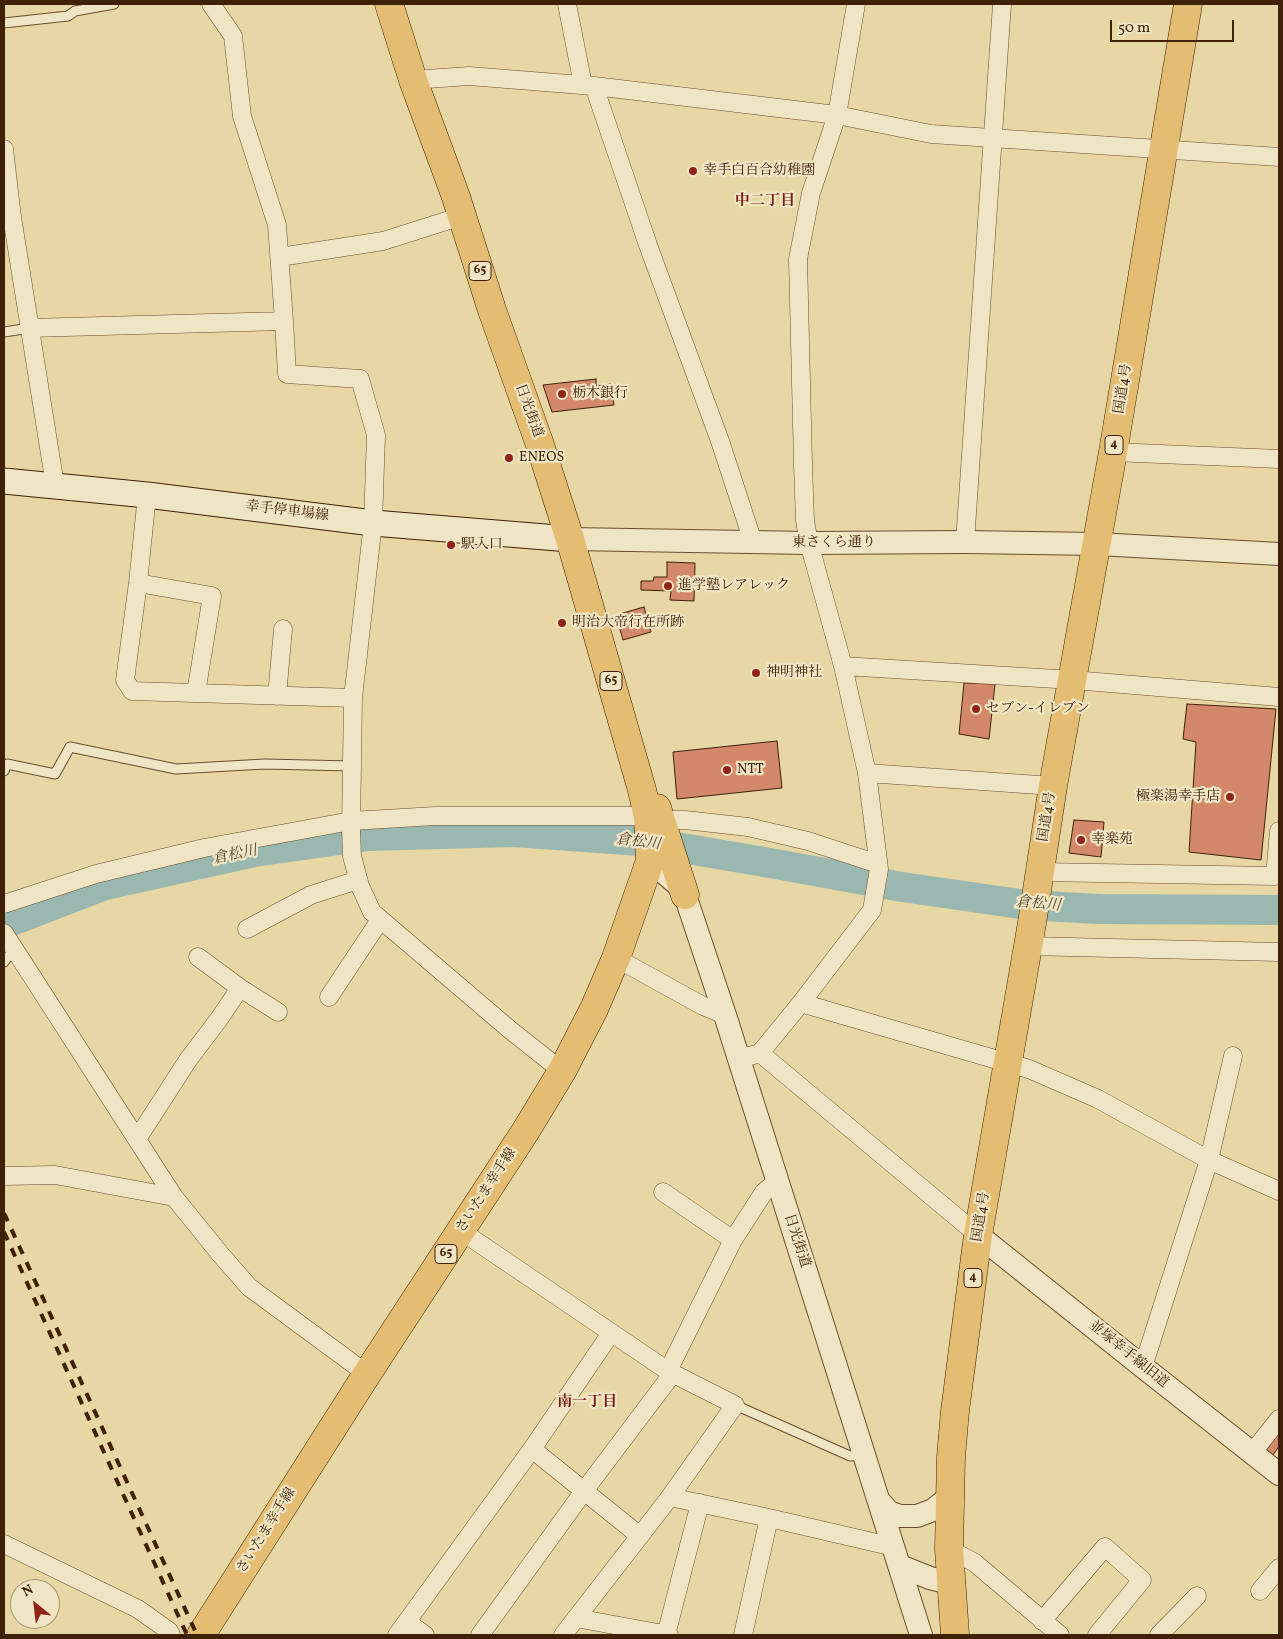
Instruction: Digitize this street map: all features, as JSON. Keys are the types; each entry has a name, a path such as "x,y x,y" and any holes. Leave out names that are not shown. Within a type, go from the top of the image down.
{"main road":[{"name":"日光街道","path":"389,4 413,80 462,216 492,310 539,442 570,539 621,716 655,821"},
{"name":"国道4号","path":"955,1635 950,1584 949,1497 955,1412 978,1235 1030,935 1053,786 1098,544 1188,4"},
{"name":"幸手停車場線","path":"4,481 54,484 373,523 570,539"},
{"name":"65","path":"655,821 657,856"},
{"path":"657,856 685,895"},
{"name":"さいたま幸手線","path":"208,1630 367,1374 525,1132 562,1071 594,1009 657,856"}],"street":[{"path":"210,4 233,36 242,116 277,226 287,374 360,379 376,435 373,523 353,698 351,825 352,856 358,880 372,912 380,920 509,1030 562,1071"},
{"path":"567,4 588,86 720,441 753,542"},
{"path":"739,1059 760,1053 872,910 878,866 867,773 842,666 809,543 804,512 798,259 811,193 836,115 856,4"},
{"path":"965,542 1002,4"},
{"path":"413,80 469,76 588,86 836,115 932,134 1279,157"},
{"path":"4,149 8,216 30,328 54,484"},
{"path":"280,257 383,241 462,216"},
{"path":"30,328 284,321"},
{"path":"1113,452 1279,460"},
{"path":"147,495 125,680 132,691 353,698"},
{"name":"東さくら通り","path":"570,539 809,543 965,542 1098,544 1279,554"},
{"path":"138,583 212,596 196,693"},
{"path":"277,696 283,629"},
{"path":"842,666 1073,680 1279,697"},
{"path":"867,773 1053,786"},
{"path":"4,904 96,874 204,848 351,825 435,816 685,820 748,827 808,841 878,866"},
{"path":"1039,879 1277,876 1279,831"},
{"path":"247,929 311,894 358,880"},
{"name":"日光街道","path":"685,895 725,1015 921,1635"},
{"path":"329,998 380,920"},
{"path":"4,933 9,955 137,1139 174,1197 221,1255 249,1287 367,1374"},
{"path":"1030,935 1279,952"},
{"path":"198,957 240,988 278,1012"},
{"path":"616,958 703,1006 725,1015"},
{"path":"137,1139 188,1060 240,988"},
{"path":"801,1003 1029,1069 1098,1099 1209,1160 1279,1191"},
{"path":"760,1053 978,1235"},
{"path":"1143,1367 1209,1160 1233,1056"},
{"path":"5,1174 55,1175 174,1197"},
{"path":"480,1635 671,1372 732,1240 764,1192 776,1181"},
{"path":"664,1192 732,1240"},
{"path":"461,1231 671,1372 735,1405 670,1496 563,1635"},
{"name":"並塚幸手線旧道","path":"978,1235 1279,1474"},
{"path":"425,1635 402,1628 532,1449 611,1333"},
{"path":"1252,1453 1279,1419"},
{"path":"532,1449 640,1536"},
{"path":"670,1496 769,1518 897,1557 930,1578 950,1584"},
{"path":"879,1501 888,1512 900,1516 917,1516 933,1510 949,1497"},
{"path":"576,1618 668,1635 700,1503"},
{"path":"743,1635 769,1518"},
{"path":"4,1544 138,1609 169,1631 171,1635"},
{"path":"1042,1621 1105,1547 1142,1580 1097,1635"},
{"path":"949,1549 975,1563 1060,1635"},
{"path":"1260,1591 1279,1568"},
{"path":"1159,1635 1197,1596"}],"lane":[{"path":"4,23 68,16 75,11 114,4"},
{"path":"4,332 30,328"},
{"path":"4,771 7,764 55,774 70,747 176,769 265,764 352,766"},
{"path":"735,1405 850,1456 864,1455"}],"building":[{"path":"596,379 596,386 611,384 614,405 552,412 543,385"},
{"name":"進学塾レアレック","path":"667,562 695,563 694,601 670,600 671,591 641,590 641,581 653,581 654,577 667,577"},
{"path":"644,607 651,632 623,640 616,615"},
{"path":"964,683 995,684 989,739 959,734"},
{"name":"極楽湯幸手店","path":"1187,704 1276,709 1261,860 1189,852 1196,742 1183,739"},
{"name":"NTT","path":"777,741 782,788 677,799 673,752"},
{"path":"1074,820 1104,822 1101,857 1069,853"},
{"path":"1279,1433 1279,1446 1273,1455 1266,1450"}],"waterway":[{"name":"倉松川","path":"4,924 105,885 254,852 368,836 513,832 641,841 902,887 1027,905 1098,909 1279,910"}],"railway":[{"path":"4,1213 197,1635"},
{"path":"4,1232 187,1635"}],"place":[{"name":"幸手白百合幼稚園","path":"693,171"},
{"name":"栃木銀行","path":"562,394"},
{"name":"ENEOS","path":"509,458"},
{"name":"駅入口","path":"451,545"},
{"name":"進学塾レアレック","path":"668,586"},
{"name":"明治大帝行在所跡","path":"562,623"},
{"name":"神明神社","path":"756,673"},
{"name":"セブン-イレブン","path":"976,709"},
{"name":"NTT","path":"727,770"},
{"name":"極楽湯幸手店","path":"1230,797"},
{"name":"幸楽苑","path":"1081,840"}],"district":[{"name":"中二丁目","path":"765,202"},
{"name":"南一丁目","path":"587,1403"}]}
